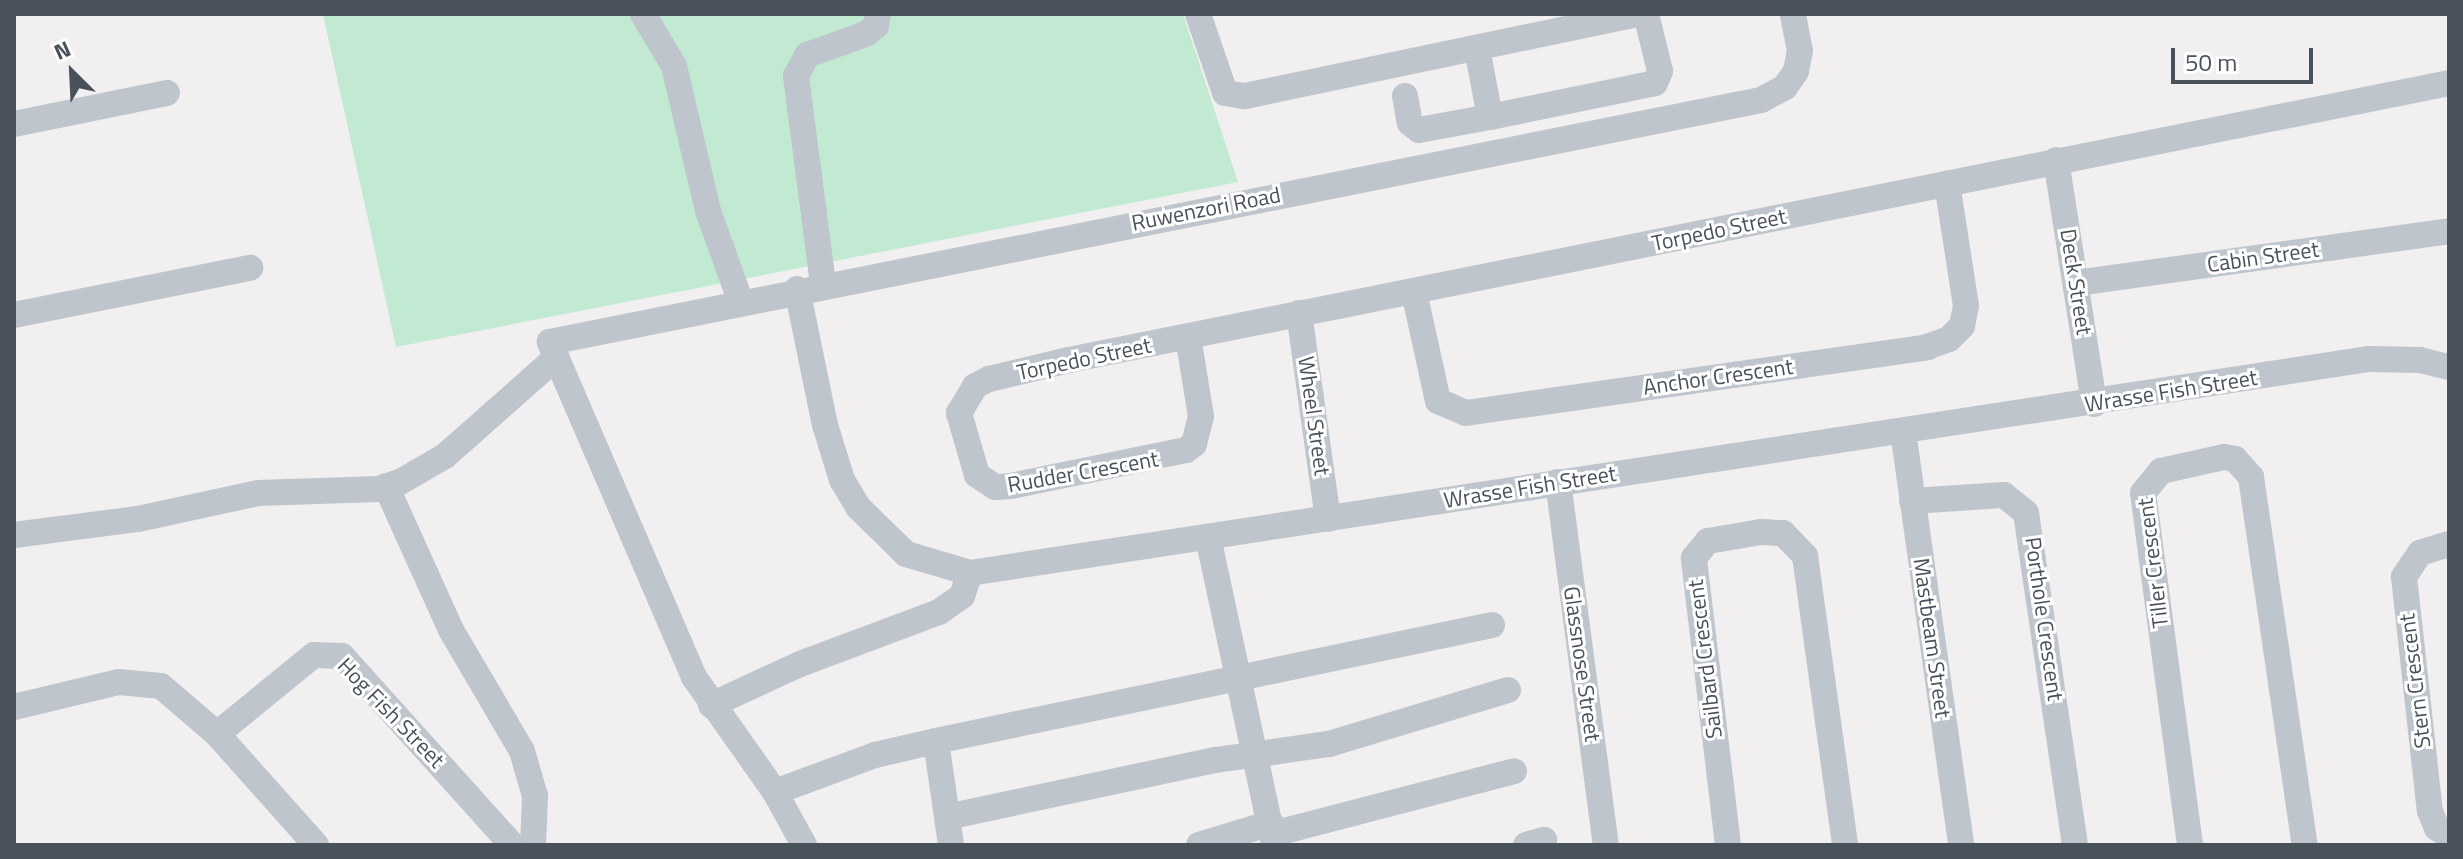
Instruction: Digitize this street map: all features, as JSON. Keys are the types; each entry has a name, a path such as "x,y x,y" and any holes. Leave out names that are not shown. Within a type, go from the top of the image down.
{"street":[{"path":"643,14 674,66 708,211 740,300"},
{"name":"Wrasse Fish Street","path":"878,14 876,26 866,34 807,55 796,76 810,286 825,425 842,480 858,507 906,554 970,573 1558,482 2094,404 2368,359 2420,360 2449,367"},
{"path":"1198,14 1225,93 1245,96 1636,14"},
{"path":"1405,96 1410,123 1419,130 1655,83 1660,71 1646,14"},
{"name":"Ruwenzori Road","path":"553,349 740,300 1761,100 1785,87 1796,71 1800,51 1793,14"},
{"path":"1477,49 1490,117"},
{"name":"Torpedo Street","path":"989,379 1299,313 2449,83"},
{"path":"14,124 167,93"},
{"name":"Deck Street","path":"2056,160 2094,404"},
{"name":"Anchor Crescent","path":"1414,292 1438,401 1466,413 1927,347 1949,339 1962,326 1966,306 1947,183"},
{"name":"Cabin Street","path":"2076,283 2449,231"},
{"path":"14,315 250,268"},
{"name":"Wheel Street","path":"1299,313 1328,519"},
{"name":"Rudder Crescent","path":"989,379 975,386 959,413 970,459 985,484 1011,486 1166,458 1194,444 1199,430 1188,337"},
{"path":"16,536 138,519 258,493 386,486 445,456 553,349 694,677 775,792 804,845"},
{"name":"Mastbeam Street","path":"1903,431 1961,845"},
{"name":"Tiller Crescent","path":"2190,845 2143,493 2161,471 2224,457 2235,459 2251,477 2305,845"},
{"name":"Glassnose Street","path":"1558,482 1606,845"},
{"path":"386,486 451,630 522,751 535,796 533,845"},
{"name":"Porthole Crescent","path":"1912,501 2004,495 2026,513 2075,845"},
{"name":"Sailbard Crescent","path":"1728,845 1694,558 1708,541 1761,532 1783,533 1805,556 1845,845"},
{"path":"1208,537 1273,834"},
{"name":"Stern Crescent","path":"2449,544 2420,553 2404,577 2430,811 2437,828 2449,836"},
{"path":"711,705 800,664 939,612 962,596 970,573"},
{"path":"775,792 875,755 1492,625"},
{"name":"Hog Fish Street","path":"217,734 314,655 342,656 512,845"},
{"path":"14,707 119,682 145,682 161,686 217,734 316,845"},
{"path":"947,817 1254,755 1329,744 1508,690"},
{"path":"936,741 951,845"},
{"path":"1199,845 1273,834 1514,771"}],"green space":[{"path":"323,14 1183,14 1238,182 396,347"}]}
